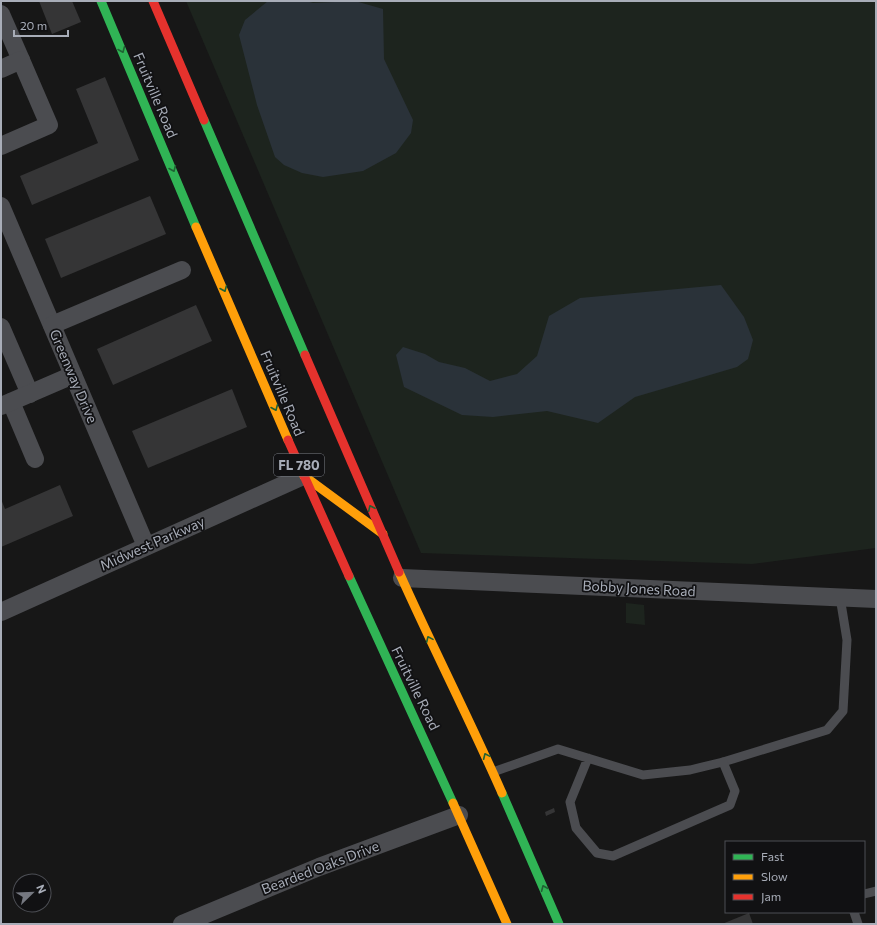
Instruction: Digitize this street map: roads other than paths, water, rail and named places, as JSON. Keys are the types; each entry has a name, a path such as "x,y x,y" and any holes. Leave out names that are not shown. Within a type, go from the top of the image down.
{"main road":[{"name":"Fruitville Road","path":"101,1 303,476 387,663 430,750 507,924"},
{"name":"FL 780","path":"153,1 350,461 434,648 493,772 559,924"},
{"path":"303,476 384,534"}],"street":[{"path":"1,14 49,125 1,146"},
{"path":"1,69 21,60"},
{"name":"Greenway Drive","path":"1,206 146,546"},
{"path":"52,325 182,270"},
{"path":"1,326 30,394"},
{"path":"35,458 6,404 73,374"},
{"name":"Midwest Parkway","path":"1,612 303,476"},
{"name":"Bobby Jones Road","path":"402,578 876,599"},
{"name":"Bearded Oaks Drive","path":"182,924 319,867 459,815"}],"lane":[{"path":"493,772 558,749 643,775 690,770 723,762 827,730 843,711 847,640 840,597"},
{"path":"588,758 570,802 576,828 597,853 613,856 730,804 735,791 723,762"},
{"path":"865,894 876,891"},
{"path":"854,913 858,924"}]}
